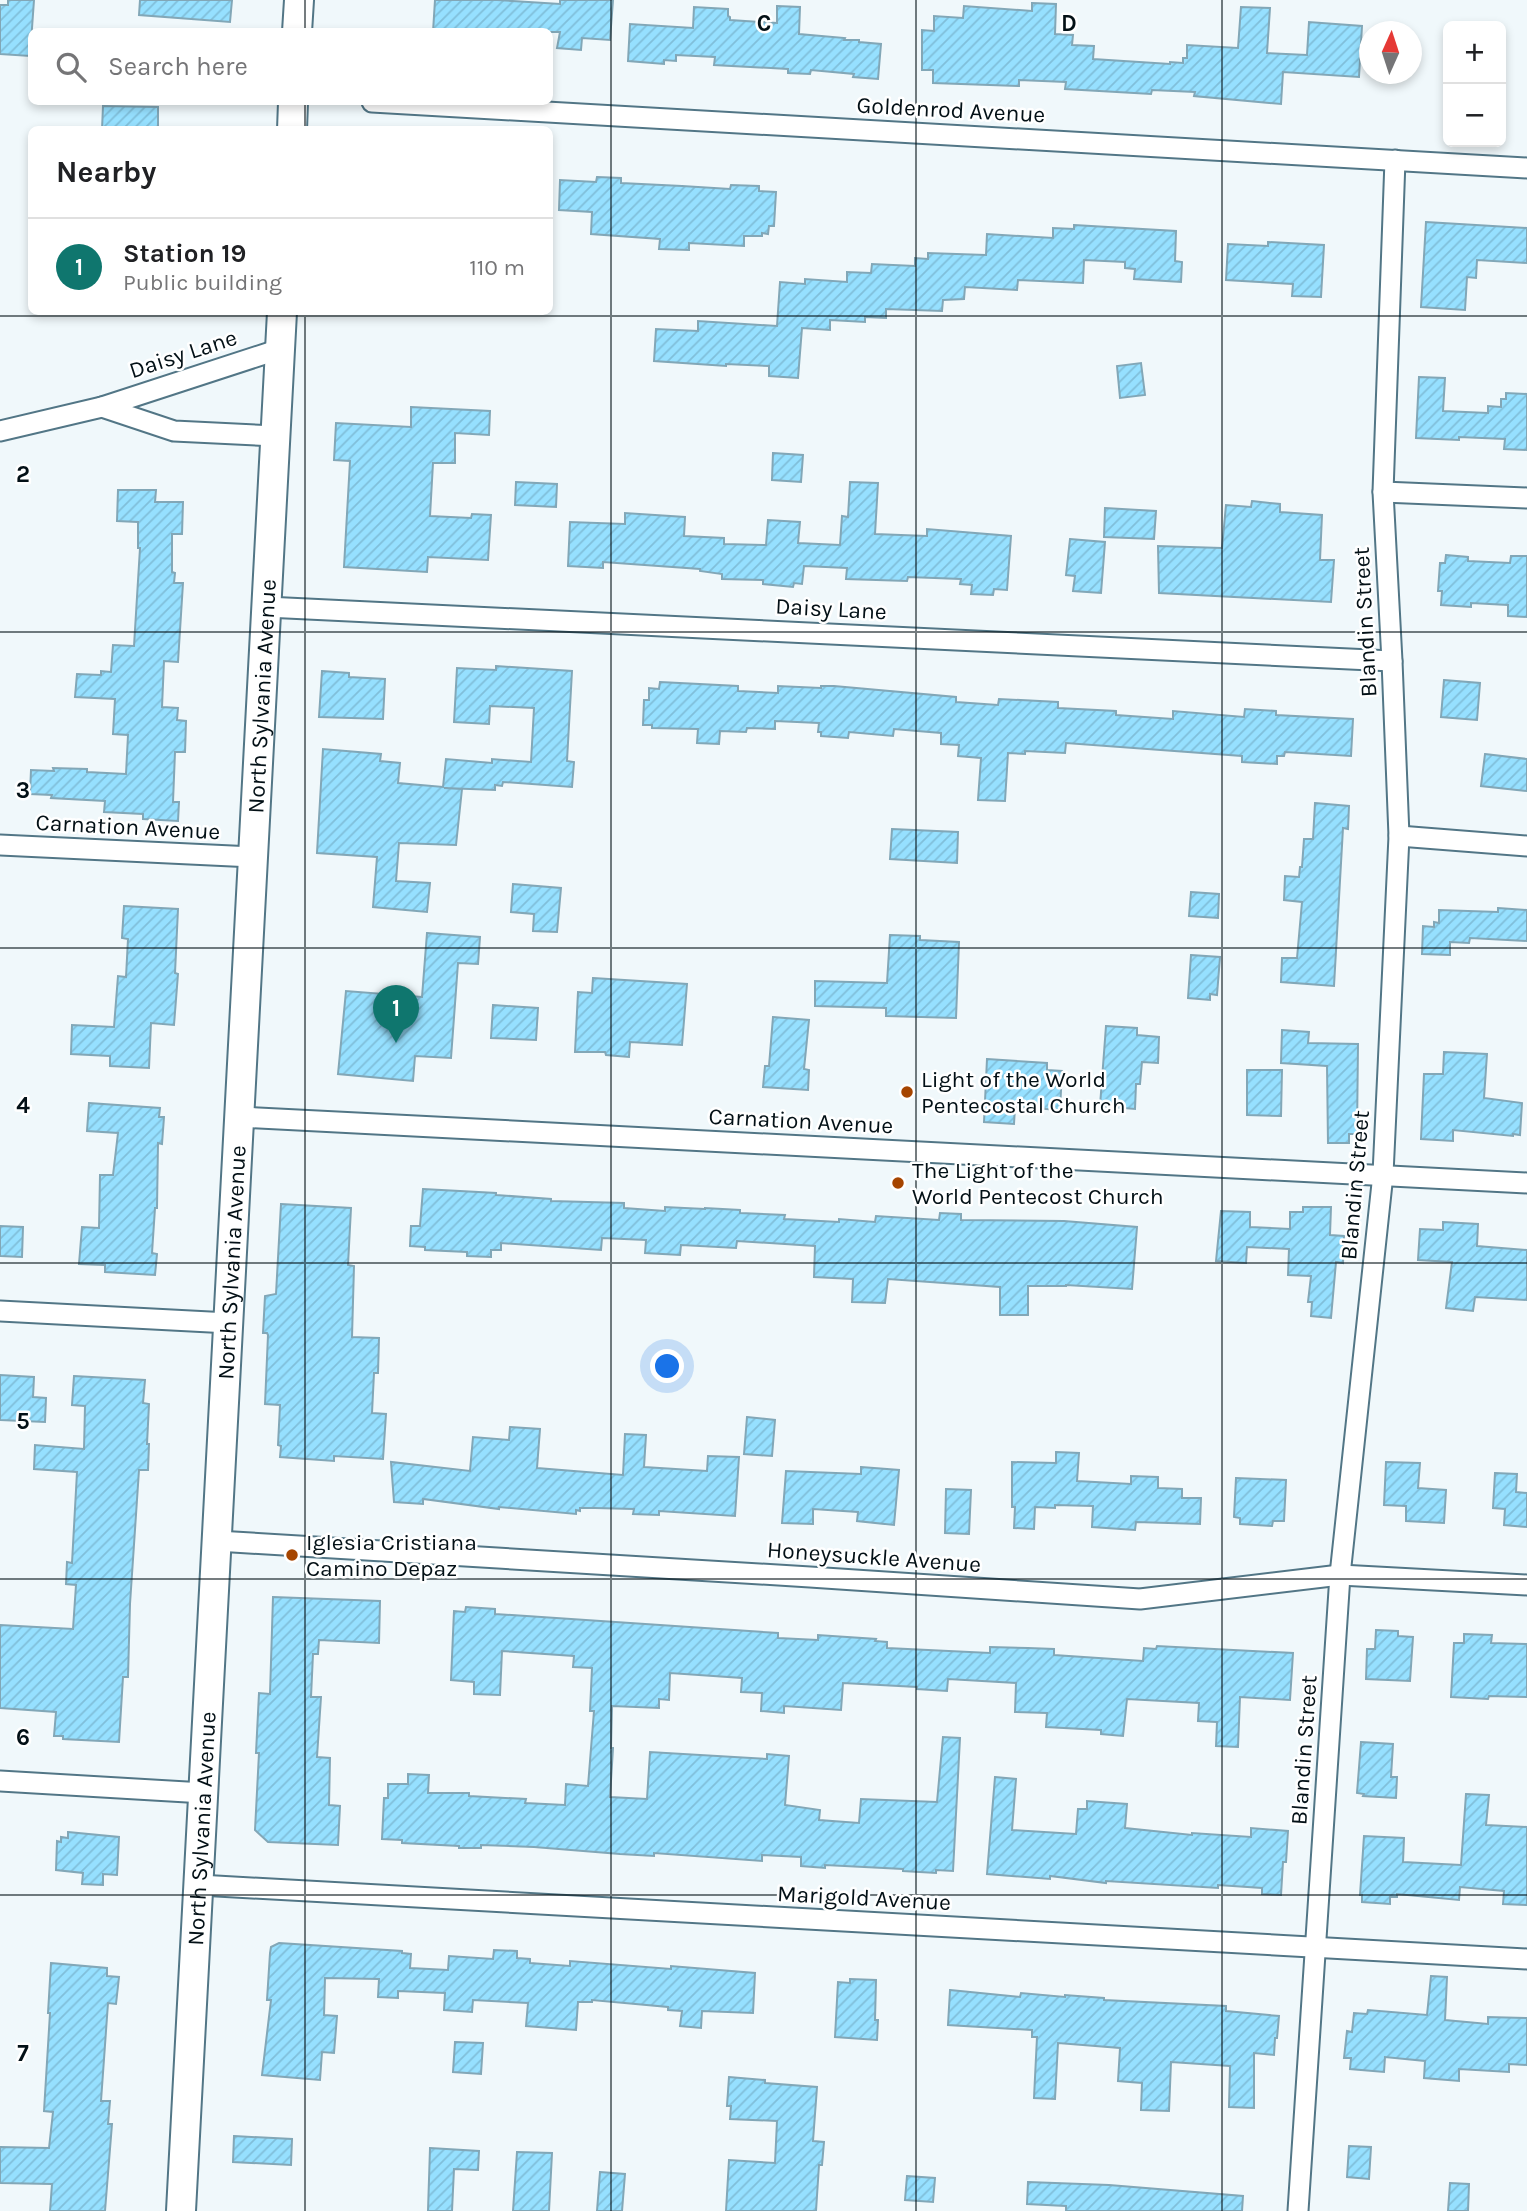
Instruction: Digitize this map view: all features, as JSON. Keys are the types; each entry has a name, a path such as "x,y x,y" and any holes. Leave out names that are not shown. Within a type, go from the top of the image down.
{"main road":[{"path":"297,28 299,0"},
{"path":"292,126 293,105"},
{"name":"North Sylvania Avenue","path":"181,2211 282,315"}],"street":[{"name":"Goldenrod Avenue","path":"425,105 1527,168"},
{"name":"Blandin Street","path":"1298,2211 1340,1575 1383,1174 1399,836 1383,492 1395,160"},
{"name":"Daisy Lane","path":"0,431 102,407 280,349"},
{"name":"Daisy Lane","path":"102,407 174,431 275,436"},
{"path":"1383,492 1527,498"},
{"name":"Daisy Lane","path":"266,607 1392,661"},
{"path":"1399,836 1527,846"},
{"name":"Carnation Avenue","path":"0,845 253,857"},
{"name":"Carnation Avenue","path":"239,1117 1527,1183"},
{"path":"0,1311 229,1323"},
{"name":"Honeysuckle Avenue","path":"217,1541 1140,1599 1340,1575 1527,1585"},
{"path":"0,1781 204,1793"},
{"name":"Marigold Avenue","path":"199,1885 1527,1959"}],"building":[{"path":"8,0 34,0 32,28 28,28 28,56 0,54 0,5 8,5"},
{"path":"140,0 232,0 230,22 139,15"},
{"path":"435,0 560,4 560,0 613,0 610,40 582,38 581,50 557,48 560,32 553,32 553,28 433,28"},
{"path":"1032,3 1056,4 1055,34 1073,35 1072,45 1094,46 1093,59 1170,64 1183,63 1183,58 1187,58 1187,45 1238,48 1241,7 1270,8 1267,53 1307,55 1309,22 1359,26 1359,77 1283,72 1281,104 1194,96 1195,92 1152,90 1151,94 1065,89 1066,82 1019,80 1019,86 933,83 933,70 922,70 922,30 934,31 934,16 963,18 964,6 1032,11"},
{"path":"777,6 800,7 799,34 881,44 878,79 811,70 810,74 788,73 788,69 714,65 715,57 676,55 676,61 664,60 664,64 628,61 630,24 693,28 694,7 728,9 730,20 777,23"},
{"path":"103,106 158,107 158,126 102,126"},
{"path":"597,177 621,178 621,183 730,189 731,185 759,186 759,191 776,192 774,226 769,226 768,234 762,233 762,236 744,236 744,246 689,243 689,250 659,249 660,239 591,234 592,212 559,210 560,180 596,182"},
{"path":"1426,222 1527,228 1527,263 1477,260 1476,278 1467,277 1465,310 1421,307"},
{"path":"1074,225 1176,231 1175,261 1182,262 1181,282 1134,279 1135,269 1125,268 1125,262 1084,260 1083,283 1018,280 1017,290 965,287 964,299 943,300 942,311 886,309 886,318 865,317 865,322 830,320 830,330 802,328 798,378 769,376 769,366 654,361 656,329 698,331 698,321 777,326 780,282 805,284 805,279 847,282 847,272 871,273 872,264 915,266 915,258 928,259 928,253 986,255 987,234 1053,238 1053,228 1074,229"},
{"path":"1268,242 1324,245 1321,297 1292,296 1293,284 1226,280 1228,244 1268,246"},
{"path":"1141,363 1145,395 1120,398 1117,366"},
{"path":"1419,377 1445,378 1443,411 1488,413 1488,406 1501,407 1501,399 1506,399 1506,393 1527,394 1527,450 1504,449 1505,439 1416,438"},
{"path":"411,407 490,411 489,435 455,433 455,463 433,463 430,516 471,518 472,514 491,515 488,560 428,557 427,572 344,567 350,461 334,460 336,423 411,427"},
{"path":"773,453 803,455 801,482 772,480"},
{"path":"516,482 557,484 556,507 515,505"},
{"path":"850,482 878,483 875,534 927,536 927,529 1011,536 1007,590 994,589 993,595 971,594 972,585 960,584 961,579 846,579 847,568 804,566 802,584 794,583 793,587 763,584 763,580 722,579 722,574 700,569 603,562 603,568 568,566 570,522 625,524 625,513 685,517 684,536 724,538 724,544 766,545 768,520 800,522 798,543 840,545 842,516 848,517"},
{"path":"118,490 156,490 155,502 183,502 182,534 172,534 174,583 183,583 178,662 164,661 162,707 178,708 177,720 186,721 185,752 175,752 173,802 179,802 178,821 143,819 143,814 104,812 105,801 30,794 31,770 87,769 87,772 126,774 128,735 113,734 115,699 75,697 77,674 101,675 101,671 111,672 113,645 134,646 140,548 138,522 117,521"},
{"path":"1252,501 1280,504 1280,512 1322,515 1320,560 1334,560 1331,602 1159,593 1158,546 1222,548 1226,505 1251,507"},
{"path":"1105,508 1156,511 1154,539 1104,537"},
{"path":"1070,539 1105,542 1101,593 1073,591 1075,576 1066,575"},
{"path":"1446,555 1468,557 1468,561 1510,563 1511,556 1527,556 1527,617 1508,616 1508,605 1441,605 1442,591 1438,591 1440,563 1445,563"},
{"path":"496,666 572,671 567,761 574,762 572,787 503,782 502,786 495,785 495,790 444,788 462,789 456,845 399,843 396,881 430,883 427,912 373,907 377,857 317,853 323,749 381,754 380,761 400,763 398,783 443,787 446,759 492,763 492,759 531,762 534,708 490,706 489,724 454,722 457,668 496,670"},
{"path":"322,671 349,673 349,677 385,679 383,719 319,717"},
{"path":"1444,680 1480,683 1477,720 1441,717"},
{"path":"660,682 738,686 738,691 778,693 778,686 834,686 956,697 956,702 998,705 999,699 1058,702 1058,708 1116,711 1116,715 1173,719 1173,711 1244,717 1245,709 1276,711 1276,715 1353,719 1351,756 1285,752 1284,756 1277,756 1277,764 1242,762 1242,756 1066,743 1065,753 1008,753 1005,801 978,800 981,758 958,756 959,745 941,744 941,733 894,729 893,736 849,732 848,738 821,736 821,732 818,732 819,723 775,721 775,729 720,731 719,744 697,743 698,729 652,728 652,725 643,725 644,700 649,700 649,688 659,689"},
{"path":"1485,754 1527,759 1527,791 1481,786"},
{"path":"1315,803 1349,806 1348,829 1343,828 1334,986 1281,982 1282,958 1297,958 1302,902 1284,900 1285,876 1299,877 1304,839 1313,839"},
{"path":"892,829 958,832 957,863 890,859"},
{"path":"513,884 561,888 557,932 533,931 534,914 511,912"},
{"path":"1191,892 1219,894 1218,918 1189,916"},
{"path":"124,906 178,909 175,973 178,974 174,1025 151,1023 149,1068 110,1066 110,1056 71,1054 72,1025 114,1027 118,976 126,977 128,939 122,938"},
{"path":"1498,908 1527,910 1527,941 1470,938 1469,943 1450,942 1450,955 1422,954 1423,926 1434,927 1434,922 1439,923 1439,910 1498,912"},
{"path":"427,933 480,937 478,964 458,963 451,1058 415,1056 413,1081 338,1074 346,991 422,997"},
{"path":"890,935 959,942 956,1018 886,1016 886,1008 815,1006 815,981 887,983"},
{"path":"1191,955 1220,957 1217,995 1210,994 1210,1000 1188,998"},
{"path":"593,978 687,984 682,1045 630,1042 629,1057 606,1055 605,1052 575,1052 578,992 592,993"},
{"path":"493,1005 538,1008 536,1040 491,1038"},
{"path":"773,1017 809,1020 804,1069 809,1070 808,1090 763,1087 765,1066 769,1066"},
{"path":"1106,1026 1137,1028 1137,1035 1159,1037 1158,1063 1142,1062 1140,1084 1136,1084 1135,1109 1100,1106"},
{"path":"1282,1030 1309,1032 1308,1043 1358,1044 1357,1134 1349,1134 1349,1143 1328,1143 1327,1066 1281,1063"},
{"path":"1444,1052 1487,1054 1484,1098 1522,1103 1520,1135 1453,1130 1453,1141 1421,1139 1424,1074 1443,1074"},
{"path":"987,1059 1047,1063 1047,1070 1062,1071 1060,1110 1015,1107 1014,1124 984,1122"},
{"path":"1247,1070 1282,1070 1281,1116 1247,1115"},
{"path":"89,1103 160,1108 159,1117 164,1117 162,1144 158,1143 157,1208 152,1253 157,1254 155,1275 105,1272 105,1265 79,1264 82,1227 99,1228 100,1175 113,1175 118,1133 87,1131"},
{"path":"423,1189 496,1193 551,1201 624,1203 624,1208 665,1211 665,1207 740,1210 740,1213 785,1215 784,1219 839,1222 839,1219 875,1222 876,1216 939,1220 940,1213 961,1214 961,1220 1064,1221 1137,1227 1132,1289 1028,1286 1028,1315 1000,1315 1000,1287 888,1279 885,1303 852,1302 853,1279 814,1277 815,1246 737,1241 736,1248 681,1245 680,1255 645,1253 646,1240 602,1238 601,1250 501,1243 501,1250 491,1250 491,1257 467,1256 467,1252 425,1250 425,1247 410,1246 411,1226 420,1226"},
{"path":"281,1204 351,1208 348,1265 354,1266 352,1337 379,1338 378,1373 374,1373 372,1413 386,1414 383,1459 334,1456 334,1461 280,1457 280,1405 265,1404 268,1335 263,1333 265,1296 276,1294"},
{"path":"1303,1207 1331,1207 1330,1235 1344,1236 1343,1263 1336,1262 1331,1318 1311,1316 1312,1302 1308,1302 1311,1276 1288,1275 1289,1249 1247,1247 1246,1263 1216,1261 1221,1211 1250,1212 1250,1227 1290,1229 1290,1212 1303,1212"},
{"path":"1443,1222 1478,1224 1477,1246 1527,1250 1527,1300 1475,1297 1473,1311 1446,1308 1452,1262 1418,1260 1420,1229 1443,1230"},
{"path":"0,1226 23,1227 22,1257 0,1256"},
{"path":"0,1375 34,1377 33,1397 46,1398 45,1422 0,1420"},
{"path":"74,1376 145,1380 143,1403 149,1404 148,1470 139,1470 128,1677 123,1677 119,1742 63,1739 63,1736 54,1736 56,1712 0,1708 0,1625 73,1629 76,1585 66,1584 67,1562 72,1563 77,1472 34,1469 35,1445 84,1449 85,1406 72,1405"},
{"path":"747,1417 775,1420 772,1456 744,1454"},
{"path":"510,1427 540,1429 537,1468 623,1475 625,1434 646,1435 644,1467 707,1471 708,1456 739,1457 735,1516 659,1511 659,1515 633,1514 634,1509 595,1508 580,1508 580,1511 576,1510 576,1514 499,1509 423,1499 423,1504 394,1502 391,1462 470,1471 473,1437 509,1440"},
{"path":"1056,1452 1079,1453 1077,1481 1131,1484 1131,1476 1158,1477 1158,1488 1182,1489 1182,1498 1201,1498 1200,1524 1136,1522 1135,1530 1092,1527 1093,1506 1055,1505 1055,1508 1035,1507 1034,1529 1014,1528 1012,1462 1056,1463"},
{"path":"1386,1462 1420,1463 1418,1488 1446,1490 1444,1523 1406,1521 1406,1506 1384,1505"},
{"path":"861,1467 899,1470 894,1525 857,1521 858,1512 813,1509 813,1524 782,1523 786,1471 861,1474"},
{"path":"1495,1473 1517,1474 1516,1492 1527,1493 1527,1527 1504,1525 1505,1509 1493,1508"},
{"path":"1236,1478 1286,1480 1284,1521 1273,1521 1272,1526 1240,1524 1240,1518 1234,1517"},
{"path":"946,1489 971,1490 969,1534 945,1533"},
{"path":"273,1597 380,1601 379,1643 319,1640 318,1654 313,1654 311,1697 321,1697 317,1757 330,1758 329,1805 340,1806 338,1845 268,1842 255,1830 259,1693 270,1694"},
{"path":"466,1607 495,1609 495,1614 778,1633 778,1638 818,1640 818,1635 876,1639 875,1641 887,1642 887,1648 990,1653 990,1647 1054,1649 1054,1655 1143,1661 1144,1648 1156,1649 1157,1646 1293,1653 1290,1700 1240,1697 1238,1747 1216,1746 1217,1722 1198,1721 1199,1703 1127,1699 1123,1736 1101,1734 1101,1730 1046,1727 1047,1713 1015,1712 1016,1683 948,1679 947,1691 843,1683 841,1710 784,1706 784,1713 761,1711 762,1693 741,1692 742,1678 670,1673 669,1700 659,1699 659,1708 612,1706 610,1797 647,1799 650,1752 767,1759 767,1754 789,1756 785,1805 820,1810 819,1820 859,1823 861,1799 937,1802 943,1737 960,1738 953,1871 936,1870 936,1873 903,1869 801,1866 801,1857 762,1855 762,1861 534,1847 481,1845 481,1848 459,1848 382,1839 384,1798 388,1798 388,1784 408,1784 408,1774 429,1775 428,1793 469,1793 469,1796 526,1799 525,1803 565,1805 566,1784 588,1786 594,1711 590,1711 592,1668 573,1667 574,1656 502,1651 500,1695 474,1694 474,1682 451,1680 454,1611 465,1612"},
{"path":"1376,1630 1398,1631 1398,1636 1413,1637 1410,1681 1366,1679 1367,1649 1375,1649"},
{"path":"1464,1634 1492,1635 1491,1643 1527,1644 1527,1697 1451,1697 1454,1643 1464,1643"},
{"path":"1361,1742 1393,1744 1391,1777 1397,1777 1396,1798 1363,1796 1364,1794 1357,1793"},
{"path":"995,1777 1016,1779 1012,1830 1076,1834 1078,1809 1087,1809 1087,1801 1127,1804 1125,1828 1192,1835 1251,1837 1251,1828 1288,1831 1281,1895 1262,1894 1262,1888 1106,1883 1050,1876 1050,1879 987,1874"},
{"path":"1466,1794 1489,1795 1486,1825 1527,1827 1527,1905 1503,1904 1504,1891 1460,1887 1459,1900 1397,1894 1397,1897 1390,1897 1390,1904 1362,1902 1360,1895 1364,1836 1404,1838 1403,1862 1461,1865"},
{"path":"68,1832 119,1837 117,1875 103,1874 103,1885 82,1884 83,1873 56,1870 57,1841 61,1842 61,1837 68,1838"},
{"path":"279,1943 402,1951 411,1954 410,1968 448,1970 449,1956 493,1959 494,1950 517,1951 517,1958 530,1959 530,1963 570,1966 570,1961 755,1973 753,2013 702,2011 701,2028 680,2026 682,2011 668,2010 668,2007 592,2000 578,2002 576,2030 526,2026 528,2003 473,2000 472,2012 444,2010 445,1993 398,1991 398,1998 378,1997 379,1979 325,1978 324,2015 337,2016 334,2053 322,2052 320,2080 262,2075 271,2000 267,2000 270,1953 271,1947"},
{"path":"51,1963 107,1968 107,1976 119,1977 116,2004 108,2003 101,2101 110,2101 108,2124 112,2124 105,2211 50,2211 52,2184 0,2183 0,2147 49,2148 53,2112 44,2111"},
{"path":"1431,1976 1447,1977 1445,2020 1488,2024 1488,2017 1527,2018 1527,2065 1509,2064 1509,2072 1459,2069 1459,2081 1424,2078 1425,2061 1385,2057 1384,2072 1350,2069 1351,2058 1344,2058 1347,2031 1352,2032 1354,2013 1367,2014 1368,2010 1427,2015"},
{"path":"850,1979 876,1980 877,2040 835,2037 838,1982 850,1983"},
{"path":"950,1990 1020,1997 1021,1993 1226,2006 1226,2011 1279,2016 1277,2038 1274,2055 1254,2053 1254,2108 1229,2107 1230,2066 1171,2062 1169,2111 1141,2110 1142,2083 1118,2081 1120,2048 1058,2043 1055,2099 1034,2098 1037,2037 1032,2037 1032,2030 948,2025"},
{"path":"455,2042 483,2043 481,2074 453,2072"},
{"path":"729,2077 817,2087 813,2141 824,2142 822,2165 819,2165 816,2211 726,2211 729,2160 775,2163 777,2121 730,2119 731,2106 727,2106"},
{"path":"234,2136 292,2139 291,2165 233,2162"},
{"path":"1349,2146 1371,2147 1369,2179 1347,2177"},
{"path":"430,2148 479,2151 478,2170 454,2169 452,2211 428,2211"},
{"path":"517,2152 552,2153 549,2211 513,2211"},
{"path":"600,2172 625,2174 622,2211 597,2211"},
{"path":"907,2176 935,2178 933,2202 905,2200"},
{"path":"1028,2182 1109,2185 1243,2196 1242,2211 1066,2211 1066,2206 1027,2204"},
{"path":"1450,2183 1469,2184 1468,2211 1448,2211"}],"place":[{"name":"Station 19","path":"396,1043"},
{"name":"Light of the World Pentecostal Church","path":"907,1092"},
{"name":"The Light of the World Pentecost Church","path":"898,1183"},
{"name":"Iglesia Cristiana Camino Depaz","path":"292,1555"}]}
